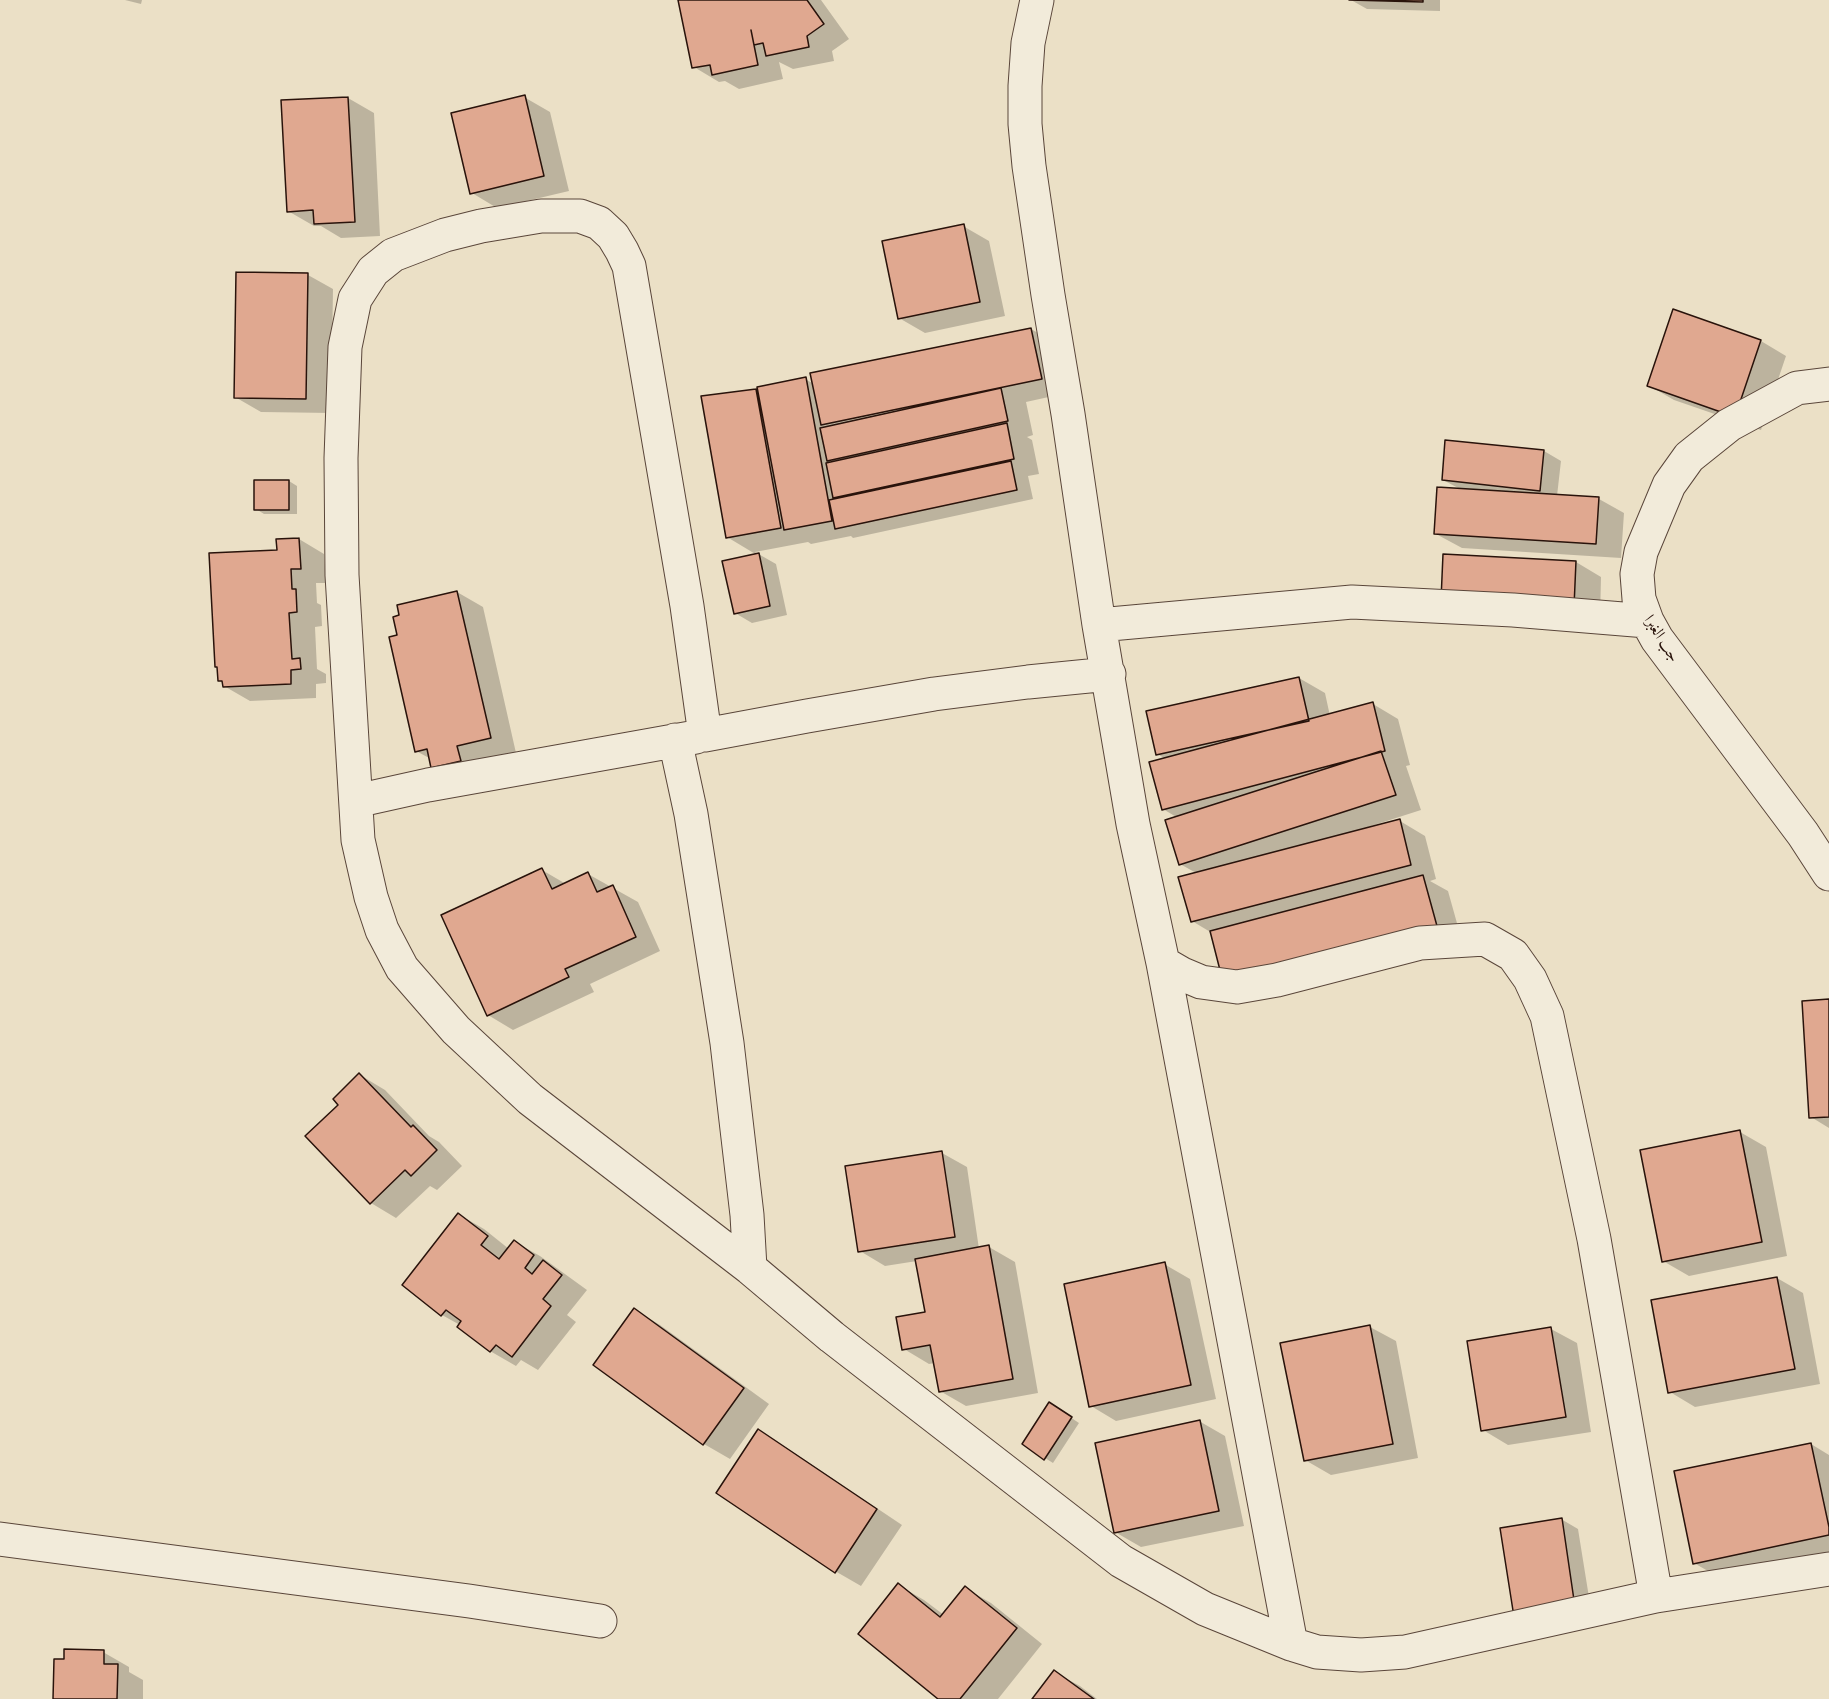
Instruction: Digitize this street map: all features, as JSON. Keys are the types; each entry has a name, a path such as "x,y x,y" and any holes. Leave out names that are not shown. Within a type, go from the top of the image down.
{"street":[{"path":"1037,0 1028,43 1025,86 1025,124 1029,166 1133,824 1163,963 1291,1644"},
{"path":"750,1268 747,1215 727,1044 691,814 687,606 629,266 613,236 599,223 579,216 541,216 481,226 445,235 393,255 373,271 354,299 345,347 341,458 342,575 358,840 371,897 382,930 402,968 456,1030 530,1099 750,1268 832,1337 1121,1561 1205,1609 1291,1644 1317,1653 1361,1655 1405,1652 1656,1596 1829,1569"},
{"name":"جب الغبرا","path":"1829,384 1797,388 1729,425 1689,457 1669,485 1641,552 1637,574 1639,600 1647,621 1681,672 1803,834 1829,874"},
{"path":"1100,625 1352,602 1513,610 1647,621"},
{"path":"356,801 428,785 934,694 1108,674"},
{"path":"1163,963 1201,982 1237,987 1277,980 1420,943 1485,939 1513,955 1530,979 1547,1016 1594,1239 1656,1596"},
{"path":"0,1539 468,1600 600,1621"}],"building":[{"path":"678,0 807,0 824,24 807,36 809,47 766,56 763,43 754,45 758,65 712,75 710,65 692,68"},
{"path":"1349,0 1423,0 1423,2"},
{"path":"525,95 544,176 470,194 451,113"},
{"path":"348,97 355,222 314,224 313,210 287,212 281,100"},
{"path":"964,224 980,302 898,319 882,241"},
{"path":"236,272 308,273 306,399 234,398"},
{"path":"1673,309 1761,340 1735,417 1647,386"},
{"path":"1031,328 1042,379 821,425 810,373"},
{"path":"806,377 832,521 784,530 757,387"},
{"path":"1001,388 1008,421 827,461 820,428"},
{"path":"756,389 781,528 726,538 701,396"},
{"path":"1007,423 1014,459 833,498 826,463"},
{"path":"1445,440 1544,450 1540,491 1442,480"},
{"path":"1011,461 1017,490 835,529 829,500"},
{"path":"254,480 289,480 289,510 254,510"},
{"path":"1437,487 1599,497 1596,544 1434,534"},
{"path":"299,538 301,569 291,569 292,589 296,589 297,612 289,613 292,659 300,658 301,669 291,670 291,684 223,687 222,681 218,681 217,667 215,667 209,553 277,550 276,539"},
{"path":"759,553 770,606 734,614 722,561"},
{"path":"1443,554 1576,561 1574,607 1441,600"},
{"path":"457,591 491,738 457,746 461,761 431,768 427,749 415,752 389,637 397,635 393,617 399,615 397,605"},
{"path":"1299,677 1309,721 1156,755 1146,711"},
{"path":"1373,702 1385,751 1162,810 1149,762"},
{"path":"1381,751 1396,795 1179,865 1165,820"},
{"path":"1400,819 1411,865 1191,922 1178,877"},
{"path":"542,868 552,889 588,872 597,892 613,885 636,937 565,969 569,977 487,1016 441,915"},
{"path":"1423,875 1437,926 1223,982 1210,931"},
{"path":"1829,999 1829,1117 1809,1118 1802,1001"},
{"path":"359,1073 411,1127 413,1125 437,1150 411,1176 405,1170 370,1204 305,1136 338,1105 333,1099"},
{"path":"1740,1130 1762,1242 1662,1262 1640,1150"},
{"path":"942,1151 955,1237 858,1252 845,1166"},
{"path":"458,1213 488,1236 481,1245 499,1259 514,1240 534,1255 525,1268 532,1274 543,1260 562,1275 543,1299 551,1306 512,1357 496,1345 490,1352 457,1327 461,1321 446,1310 441,1316 402,1285"},
{"path":"989,1245 1013,1379 939,1392 930,1345 902,1350 896,1317 925,1312 915,1259"},
{"path":"1165,1262 1191,1385 1089,1407 1064,1284"},
{"path":"1777,1277 1795,1369 1668,1393 1651,1300"},
{"path":"634,1308 744,1388 703,1445 593,1365"},
{"path":"1370,1325 1393,1444 1304,1461 1280,1343"},
{"path":"1551,1327 1566,1417 1481,1431 1467,1341"},
{"path":"1049,1402 1072,1417 1044,1460 1022,1444"},
{"path":"1200,1420 1219,1511 1114,1533 1095,1443"},
{"path":"758,1429 877,1509 835,1573 716,1493"},
{"path":"1811,1443 1829,1535 1693,1564 1674,1471"},
{"path":"1562,1518 1575,1607 1514,1617 1500,1528"},
{"path":"898,1583 940,1617 965,1586 1017,1628 960,1699 938,1699 858,1634"},
{"path":"64,1649 104,1650 104,1664 118,1664 117,1699 53,1699 54,1659 64,1659"},
{"path":"1054,1670 1094,1699 1032,1699"}]}
